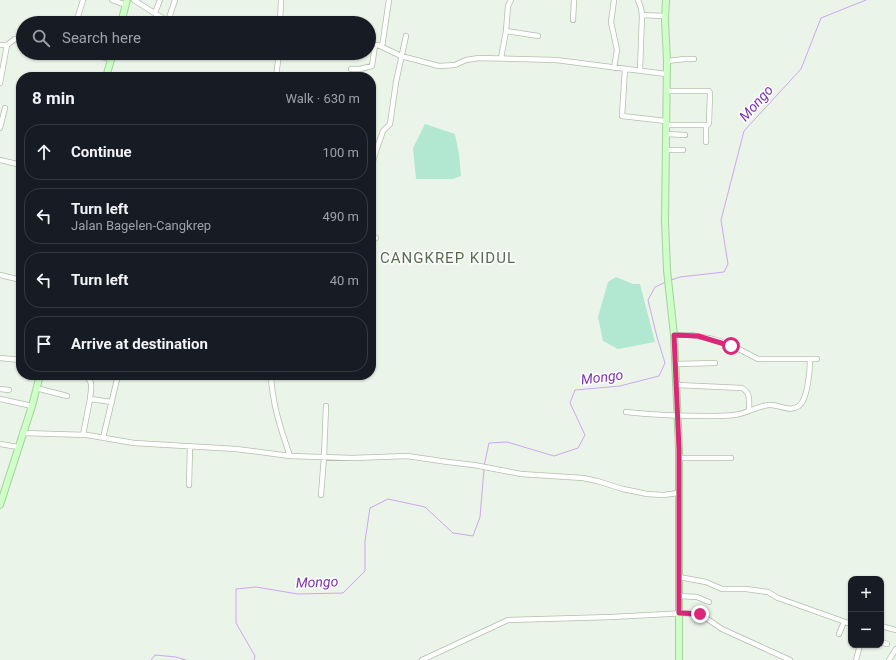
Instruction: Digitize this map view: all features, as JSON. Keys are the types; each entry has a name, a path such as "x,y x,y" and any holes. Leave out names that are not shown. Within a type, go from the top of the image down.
{"main road":[{"path":"666,0 665,16 667,61 665,221 667,270 676,364 678,416 679,660"},
{"path":"123,16 127,2"},
{"path":"107,72 111,60"},
{"path":"0,505 22,433 32,406 38,380"}],"street":[{"path":"78,16 83,0"},
{"path":"112,0 127,2"},
{"path":"134,0 160,16"},
{"path":"155,13 160,0"},
{"path":"171,16 175,0"},
{"path":"280,16 281,0"},
{"path":"382,47 390,0"},
{"path":"501,58 506,31 508,6 511,0"},
{"path":"573,20 574,0"},
{"path":"614,0 611,22 617,50 614,68"},
{"path":"638,0 642,15 640,71"},
{"path":"642,15 665,16"},
{"path":"506,31 538,36"},
{"path":"376,151 383,131 390,124 401,56 406,36"},
{"path":"0,45 7,44 16,39"},
{"path":"0,83 7,44"},
{"path":"376,45 401,56 439,66 455,65 466,60 478,58 501,58 556,60 666,74"},
{"path":"667,61 694,59"},
{"path":"277,72 278,60"},
{"path":"351,69 360,69 372,66 373,60"},
{"path":"625,69 622,116 666,123 706,125"},
{"path":"666,91 710,92 709,123 706,125 706,142"},
{"path":"0,128 5,108"},
{"path":"666,134 685,134"},
{"path":"666,150 683,150"},
{"path":"0,160 16,164"},
{"path":"0,275 16,279"},
{"path":"674,335 692,335 713,339 758,359 817,359"},
{"path":"0,358 16,360"},
{"path":"626,412 678,416 734,415 770,405 788,409 800,404 806,392 810,359"},
{"path":"676,364 715,364"},
{"path":"83,435 92,384 90,380"},
{"path":"103,438 117,380"},
{"path":"271,380 272,394 277,417 290,456"},
{"path":"677,386 742,388 746,390 748,394 749,410"},
{"path":"36,388 67,396"},
{"path":"0,389 9,390"},
{"path":"0,399 32,406"},
{"path":"90,399 112,402"},
{"path":"321,495 326,406"},
{"path":"22,433 83,435 134,443 157,443 290,456 352,458 407,456 474,465 521,474 583,478 623,490 647,494 663,495 678,493"},
{"path":"0,444 18,447"},
{"path":"189,485 190,447"},
{"path":"679,458 731,458"},
{"path":"679,577 706,582 722,589 746,589 768,592 778,598 848,623"},
{"path":"679,596 697,597 709,602"},
{"path":"422,660 508,620 612,617 679,613 700,614 722,629 790,660"},
{"path":"839,634 844,622"},
{"path":"884,627 896,630"},
{"path":"856,660 859,648"},
{"path":"889,660 896,649"}],"green space":[{"path":"425,124 455,134 461,176 453,179 416,179 413,148"},
{"path":"616,277 633,284 640,284 655,342 618,349 603,341 598,317 608,282"}],"waterway":[{"name":"Mongo","path":"671,280 680,277 724,272 728,264 721,220 744,131 801,69 821,18 866,0"},
{"name":"Mongo","path":"484,466 489,443 507,442 554,456 578,448 585,435 570,403 575,390 620,386 659,376 665,363 648,300 655,287 666,282"},
{"name":"Mongo","path":"254,660 255,656 236,623 236,589 256,587 298,594 343,593 365,571 365,541 370,508 388,499 425,507 453,533 473,536 480,517 484,469"},
{"name":"Mongo","path":"151,660 155,655 176,657 186,660"}],"district":[{"name":"CANGKREP KIDUL","path":"448,258"}],"route":[{"path":"700,614 679,613 679,449 674,335 698,336 713,339 731,346"}]}
